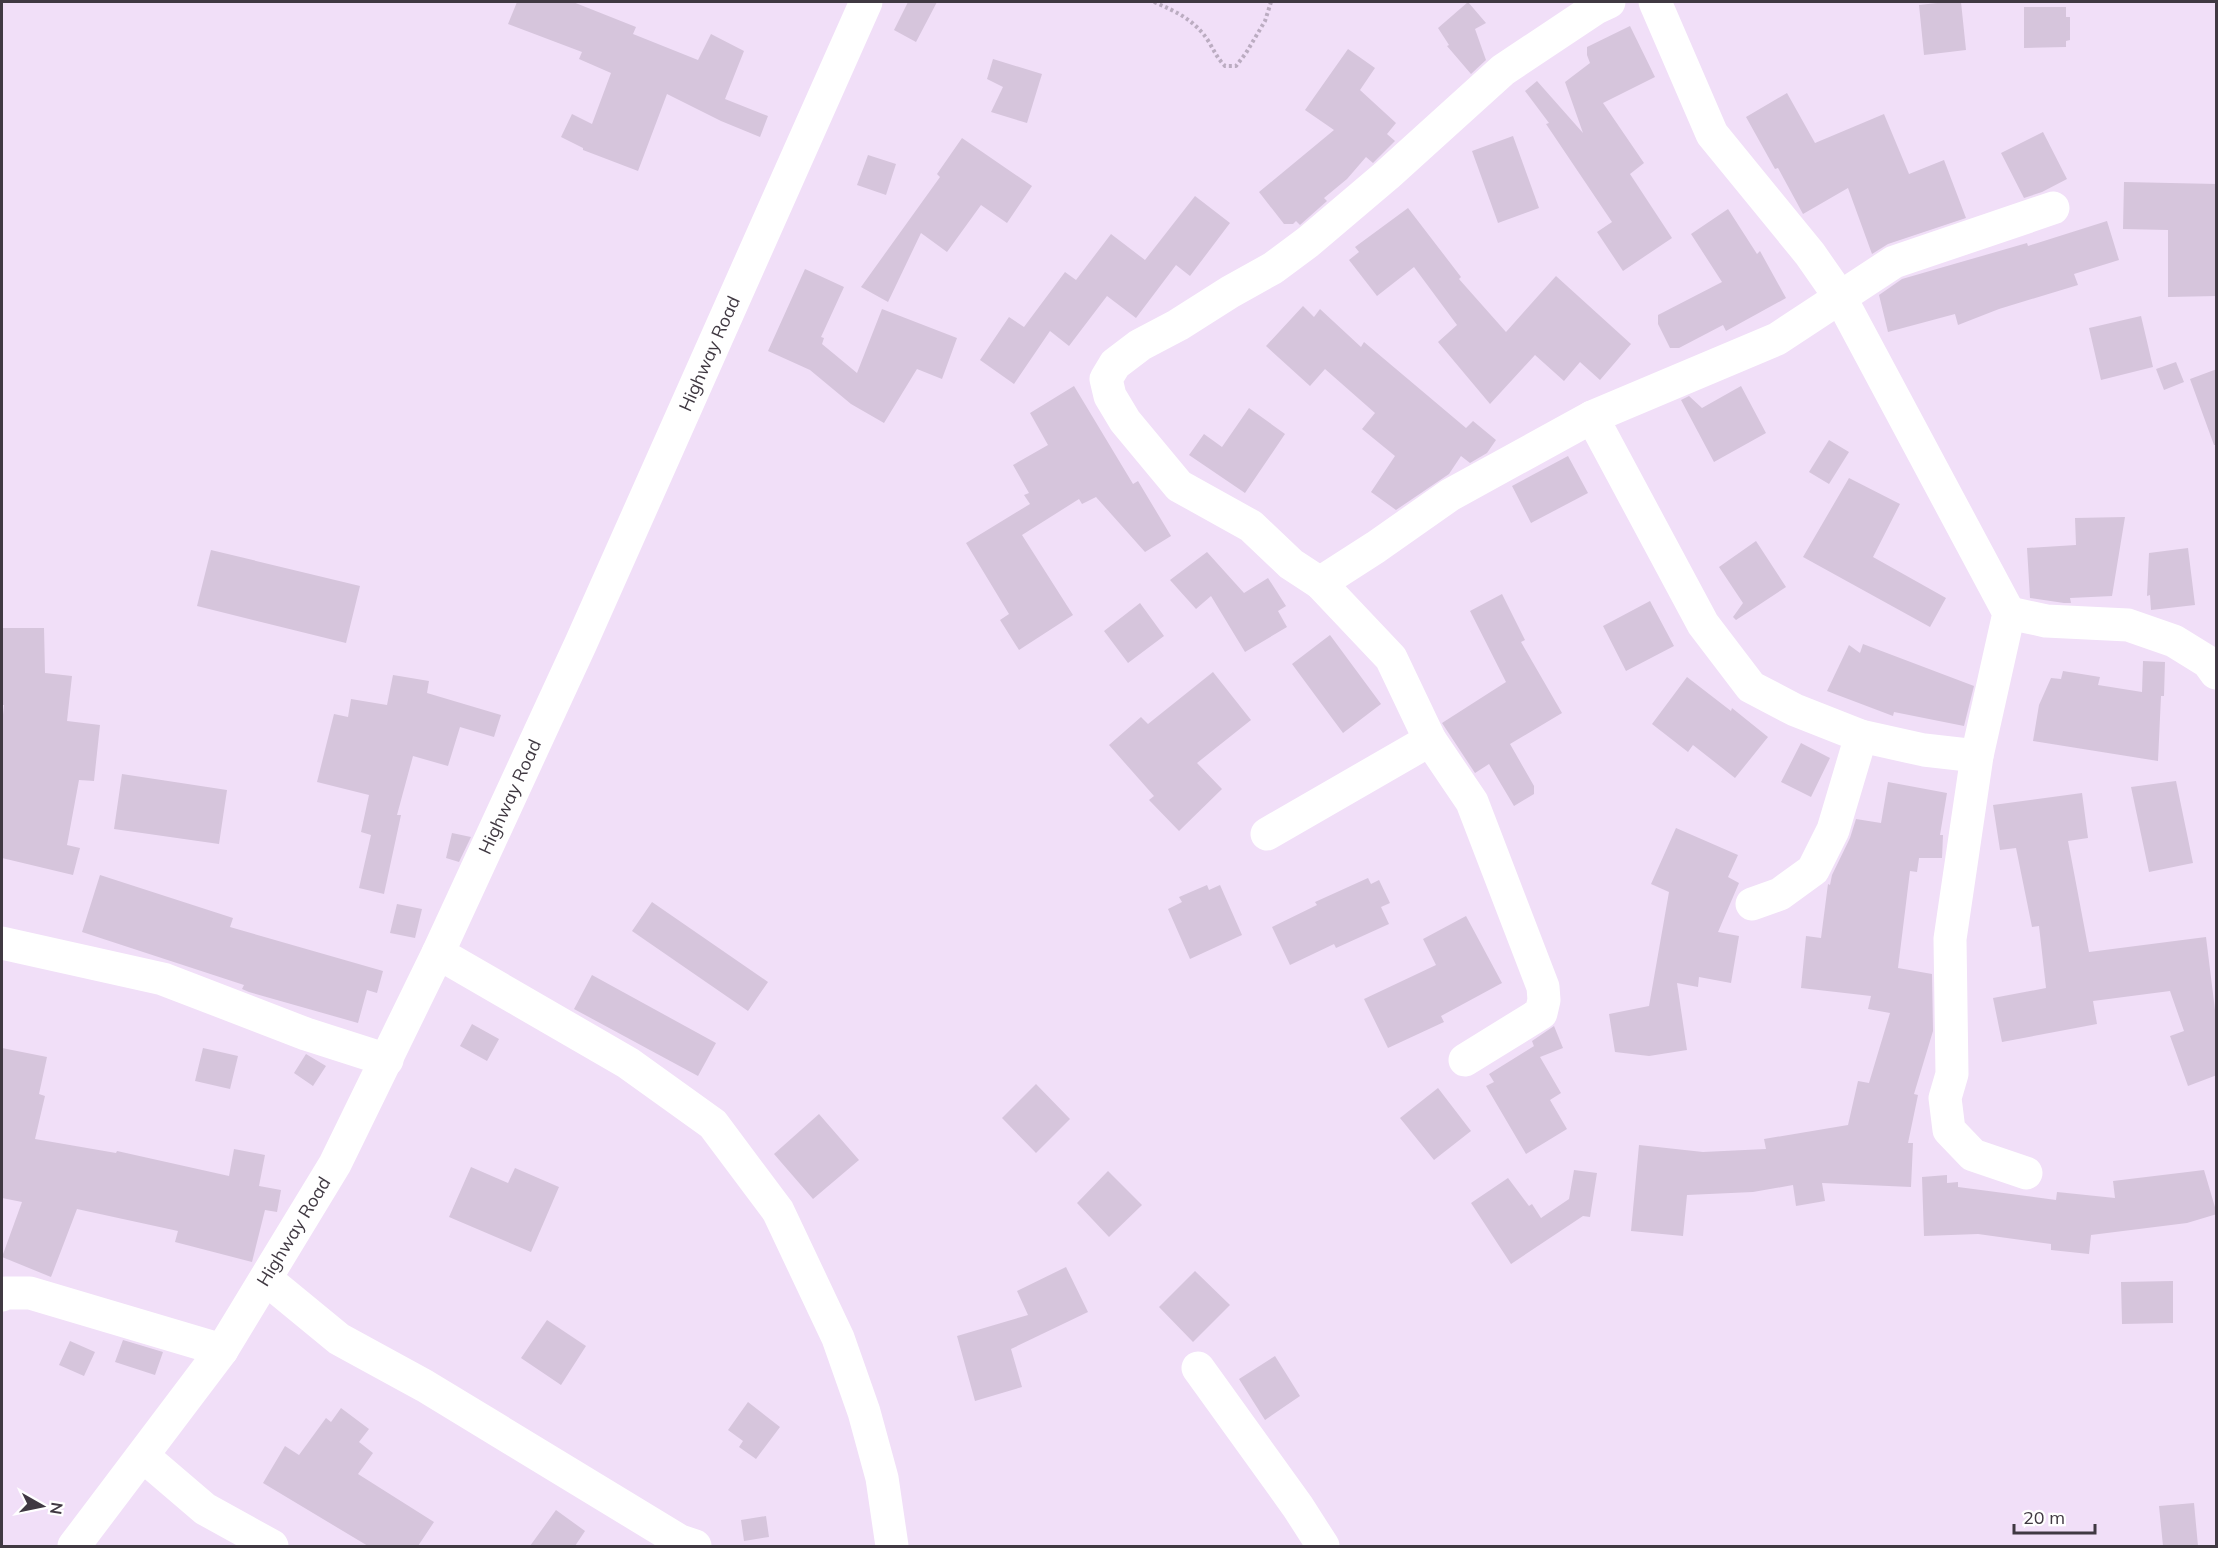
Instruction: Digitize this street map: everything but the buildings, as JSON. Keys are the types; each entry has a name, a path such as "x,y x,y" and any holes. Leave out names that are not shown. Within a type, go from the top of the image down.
{"street":[{"name":"Highway Road","path":"74,1546 222,1350 335,1164 438,953 585,632 866,2"},
{"path":"1466,1060 1541,1013 1544,1000 1543,987 1472,801 1430,740 1391,658 1320,583 1291,564 1251,526 1179,486 1125,422 1110,396 1106,379 1116,364 1140,345 1273,268 1308,242 1387,175 1503,70 1596,8 1609,2"},
{"path":"1655,2 1712,134 1810,254 1840,297 2009,612 1977,756 1950,939 1952,1074 1945,1098 1949,1130 1973,1155 2026,1173"},
{"path":"1320,583 1450,495 1592,417 1777,339 1894,262 2053,208"},
{"path":"1592,417 1703,624 1751,687 1795,710 1861,736 1924,750 1977,756"},
{"path":"2009,612 2046,621 2128,625 2174,641 2208,662 2217,673"},
{"path":"1752,904 1780,894 1813,870 1833,830 1861,736"},
{"path":"1267,834 1430,740"},
{"path":"2,943 163,978 306,1034 387,1059"},
{"path":"438,953 628,1063 713,1124 778,1211 838,1338 864,1412 882,1478 892,1546"},
{"path":"266,1279 339,1339 425,1386 683,1545"},
{"path":"2,1295 30,1293 222,1350"},
{"path":"1198,1368 1298,1507 1323,1546"},
{"path":"143,1456 205,1509 272,1546"}],"path":[{"path":"1154,2 1185,15 1208,40 1217,58 1225,66 1236,66 1246,53 1265,21 1271,2"}]}
